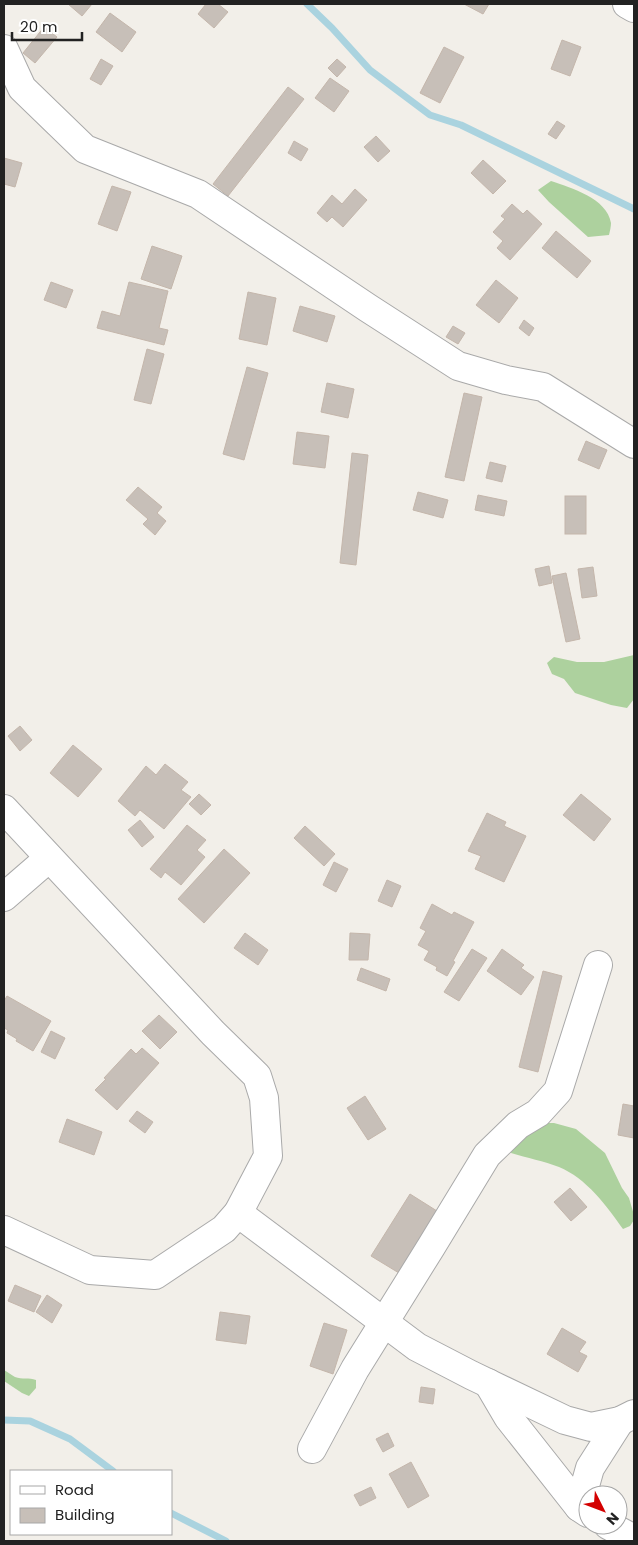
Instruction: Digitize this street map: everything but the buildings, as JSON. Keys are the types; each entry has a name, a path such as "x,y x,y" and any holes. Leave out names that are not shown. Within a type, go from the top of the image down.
{"street":[{"path":"627,4 634,8"},
{"path":"4,49 22,88 85,149 198,194 458,366 506,380 542,387 634,444"},
{"path":"4,809 213,1032 257,1076 264,1098 268,1156 238,1213 224,1228 156,1275 90,1270 4,1230"},
{"path":"4,897 50,858"},
{"path":"312,1449 355,1369 487,1155 518,1125 538,1113 558,1091 598,965"},
{"path":"238,1213 416,1347 565,1420 591,1427 627,1417"},
{"path":"488,1383 508,1417 578,1503"},
{"path":"588,1485 590,1468 627,1417"}],"green space":[{"path":"551,181 587,195 603,207 611,223 609,235 588,237 549,202 538,190"},
{"path":"634,655 634,699 627,708 611,705 575,693 564,679 552,674 547,663 554,657 577,662 604,662"},
{"path":"541,1123 554,1123 576,1129 605,1153 629,1198 634,1215 634,1220 630,1226 623,1229 587,1185 569,1172 553,1165 511,1153 513,1141"},
{"path":"4,1370 18,1378 36,1380 36,1388 29,1396 22,1393 4,1381"}],"waterway":[{"path":"307,4 332,28 370,70 430,115 461,125 634,209"},
{"path":"4,1420 30,1421 70,1439 112,1470"},
{"path":"172,1514 226,1541"}]}
